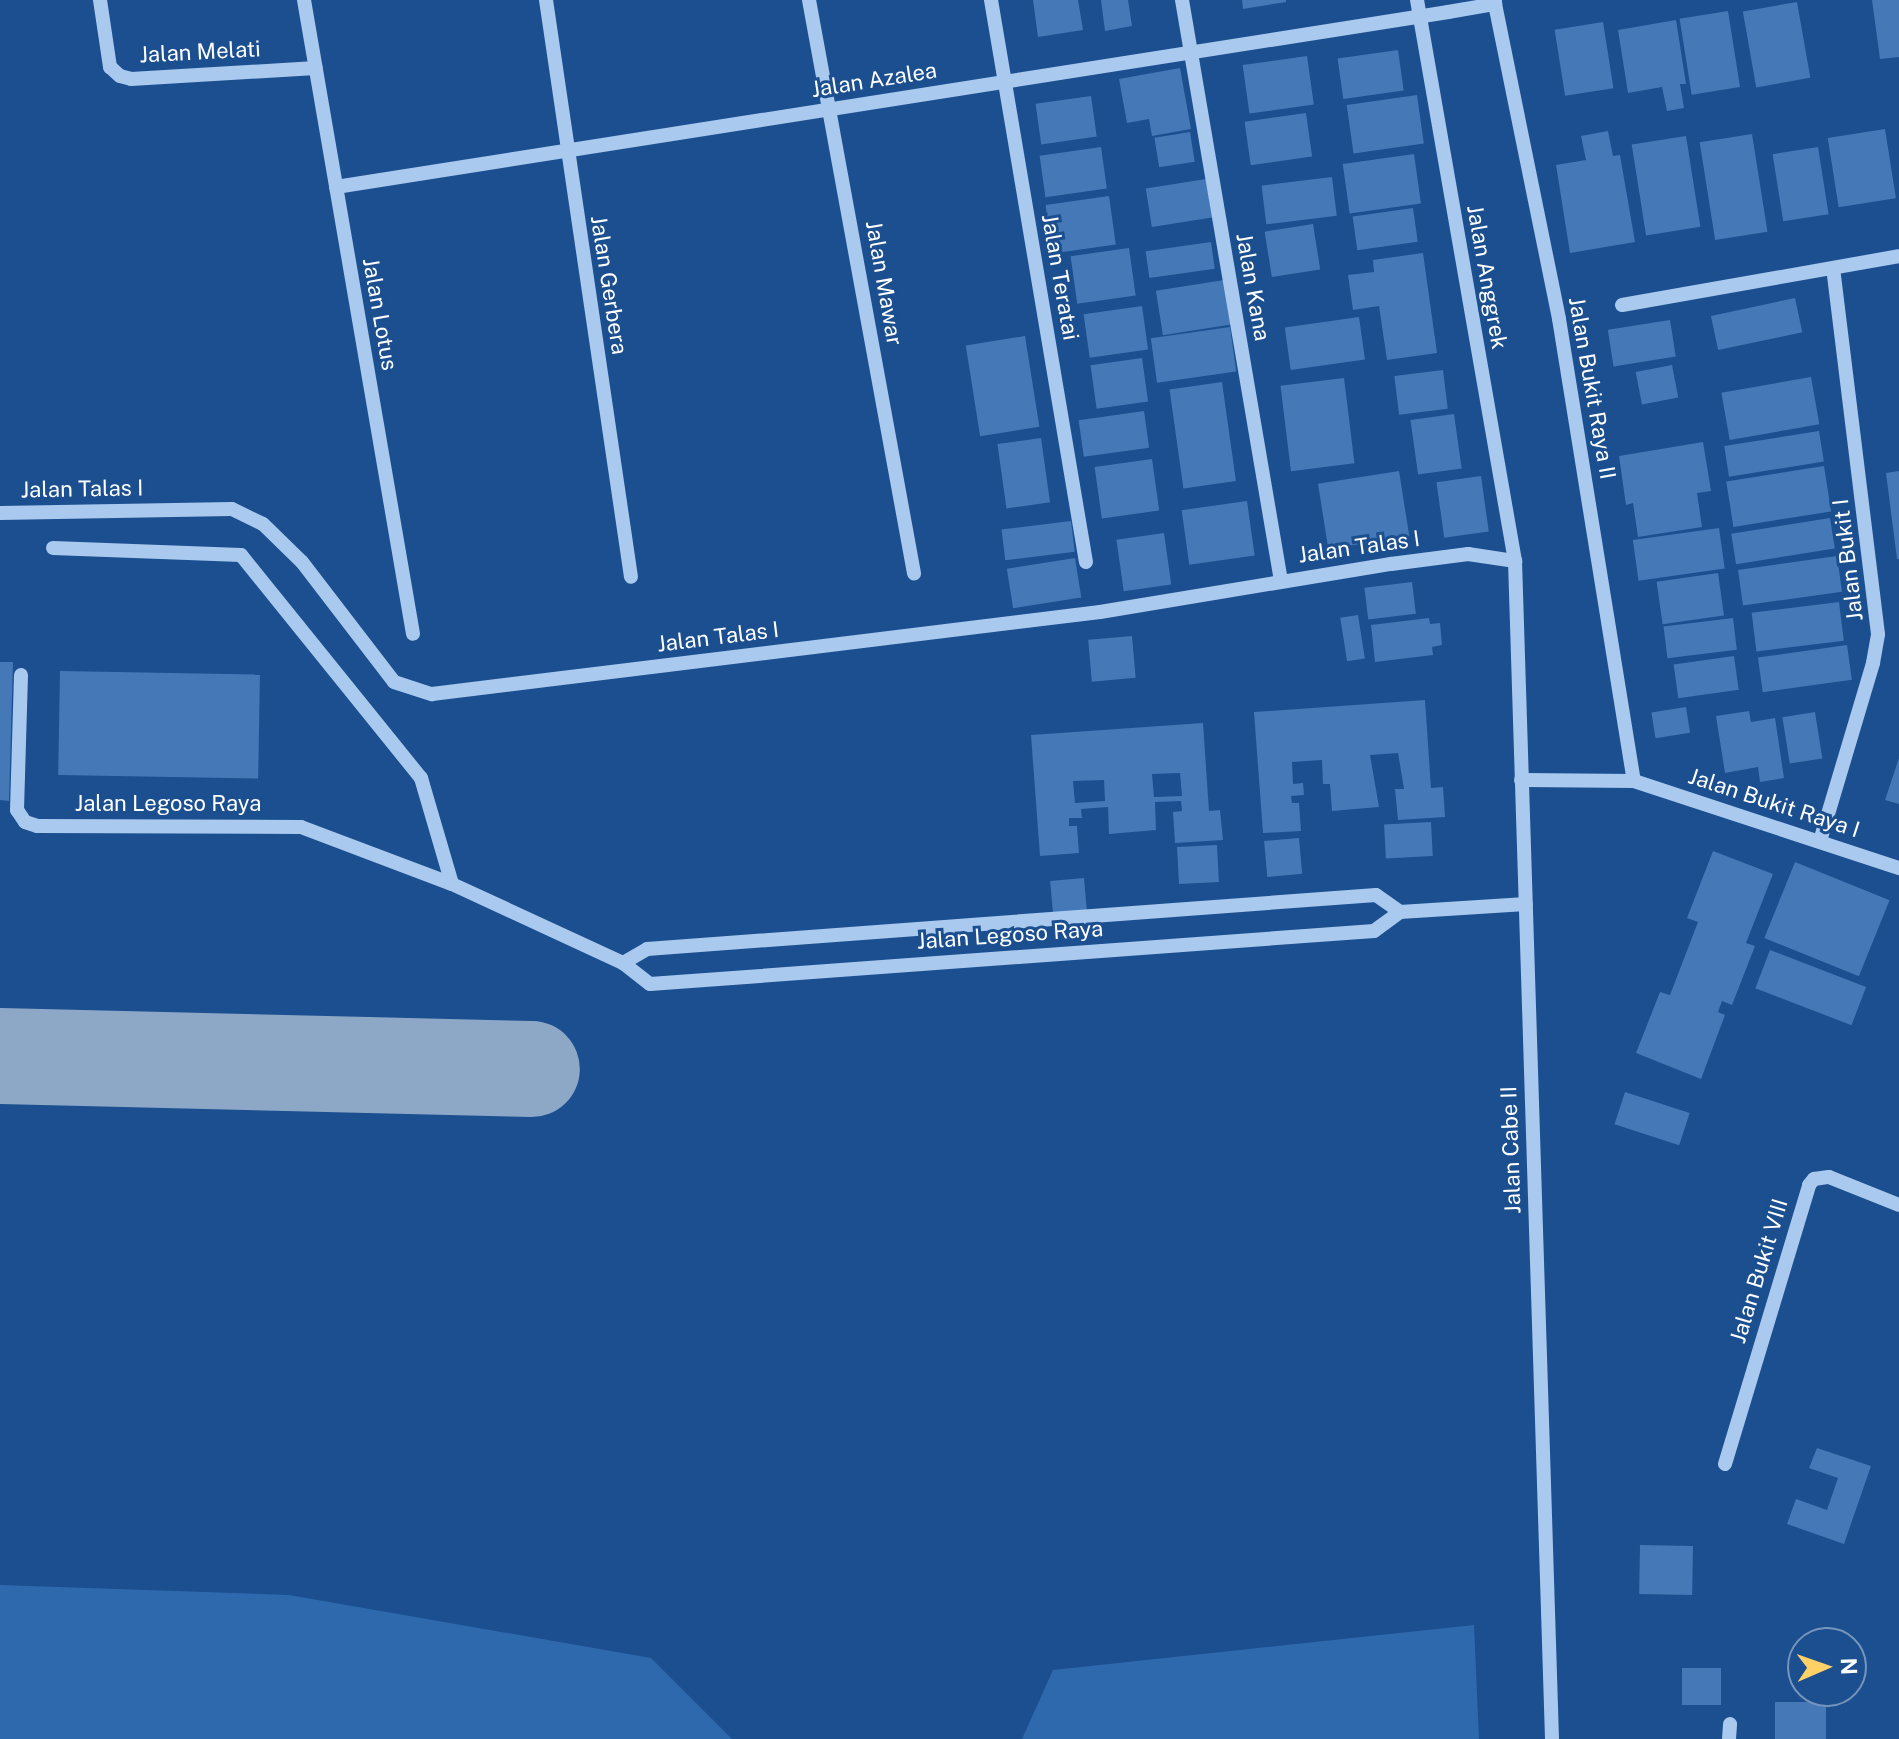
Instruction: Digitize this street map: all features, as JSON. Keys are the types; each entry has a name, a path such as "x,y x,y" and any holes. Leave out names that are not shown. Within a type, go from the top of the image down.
{"street":[{"name":"Jalan Melati","path":"100,0 110,67 120,76 131,79 316,68"},
{"name":"Jalan Lotus","path":"304,0 413,634"},
{"name":"Jalan Gerbera","path":"546,0 631,577"},
{"name":"Jalan Mawar","path":"809,0 914,573"},
{"name":"Jalan Teratai","path":"991,0 1086,562"},
{"name":"Jalan Kana","path":"1182,0 1281,581"},
{"name":"Jalan Anggrek","path":"1417,0 1515,561"},
{"name":"Jalan Azalea","path":"336,187 1419,17 1495,2"},
{"name":"Jalan Bukit Raya II","path":"1495,2 1559,319 1634,781"},
{"path":"1622,305 1899,256"},
{"name":"Jalan Bukit I","path":"1820,841 1873,663 1878,634 1833,269"},
{"name":"Jalan Talas I","path":"0,513 232,509 263,524 302,562 394,682 432,694 1100,612 1281,581 1468,554 1515,561"},
{"path":"53,548 241,555 421,778 452,884"},
{"name":"Jalan Cabe II","path":"1515,561 1552,1739"},
{"name":"Jalan Legoso Raya","path":"21,675 17,810 25,822 37,826 301,827 452,884 623,963 650,984 1374,931 1400,912 1526,904"},
{"name":"Jalan Bukit Raya I","path":"1521,780 1634,781 1899,868"},
{"name":"Jalan Legoso Raya","path":"623,963 647,949 1376,895 1400,912"},
{"name":"Jalan Bukit VIII","path":"1725,1464 1809,1185 1814,1179 1829,1177 1899,1205"}],"shaded area":[{"path":"0,1585 289,1595 651,1658 732,1739 0,1739"},
{"path":"1474,1625 1479,1739 1022,1739 1053,1670"}],"building":[{"path":"1033,0 1078,0 1083,30 1038,37"},
{"path":"1101,0 1128,0 1132,26 1105,31"},
{"path":"1242,0 1286,0 1286,2 1243,9"},
{"path":"1872,0 1899,0 1899,57 1880,59"},
{"path":"1797,2 1810,78 1756,87 1743,12"},
{"path":"1728,11 1740,87 1692,95 1680,19"},
{"path":"1676,20 1686,84 1680,84 1684,108 1667,111 1662,87 1628,93 1618,30"},
{"path":"1603,22 1613,88 1565,96 1555,30"},
{"path":"1398,50 1404,91 1343,99 1338,58"},
{"path":"1307,56 1314,105 1249,114 1243,65"},
{"path":"1180,68 1191,129 1152,136 1149,119 1127,123 1119,79"},
{"path":"1417,95 1424,144 1354,153 1347,105"},
{"path":"1091,96 1097,137 1041,144 1036,104"},
{"path":"1306,113 1312,157 1251,165 1245,122"},
{"path":"1885,129 1896,198 1839,207 1828,138"},
{"path":"1608,131 1613,156 1620,155 1635,242 1570,253 1556,165 1586,160 1581,136"},
{"path":"1190,132 1195,162 1159,167 1154,138"},
{"path":"1752,134 1767,232 1715,240 1700,142"},
{"path":"1686,136 1700,227 1646,235 1632,145"},
{"path":"1101,147 1107,189 1045,197 1040,156"},
{"path":"1818,147 1829,214 1783,221 1773,154"},
{"path":"1414,154 1421,204 1350,214 1343,164"},
{"path":"1332,177 1337,216 1266,224 1262,186"},
{"path":"1206,179 1212,218 1152,227 1146,189"},
{"path":"1109,196 1116,245 1052,253 1046,205"},
{"path":"1413,208 1418,242 1357,250 1353,216"},
{"path":"1313,224 1320,269 1272,277 1265,232"},
{"path":"1211,242 1215,269 1149,278 1146,251"},
{"path":"1129,248 1136,296 1077,304 1071,256"},
{"path":"1423,253 1437,353 1387,360 1379,306 1353,310 1348,275 1374,272 1373,260"},
{"path":"1224,280 1231,324 1163,335 1156,291"},
{"path":"1795,298 1802,332 1718,350 1711,316"},
{"path":"1142,306 1148,350 1090,358 1084,314"},
{"path":"1359,317 1365,360 1291,370 1285,327"},
{"path":"1670,320 1676,357 1614,366 1608,330"},
{"path":"1230,327 1236,372 1157,383 1151,338"},
{"path":"1025,336 1039,427 980,436 966,345"},
{"path":"1142,358 1148,402 1097,409 1091,365"},
{"path":"1672,365 1678,397 1642,404 1636,372"},
{"path":"1443,370 1448,409 1399,415 1394,376"},
{"path":"1811,377 1819,424 1730,440 1721,393"},
{"path":"1344,378 1354,463 1291,471 1280,386"},
{"path":"1222,382 1236,481 1183,488 1170,389"},
{"path":"1144,411 1149,448 1084,457 1079,420"},
{"path":"1454,414 1462,468 1418,475 1410,420"},
{"path":"1819,431 1824,462 1729,477 1724,446"},
{"path":"1041,438 1050,502 1006,508 997,444"},
{"path":"1703,442 1711,491 1697,493 1702,527 1638,537 1633,503 1626,505 1619,456"},
{"path":"1152,459 1159,510 1102,519 1095,467"},
{"path":"1824,466 1831,511 1733,527 1726,481"},
{"path":"1399,471 1409,536 1328,549 1318,484"},
{"path":"1899,471 1899,559 1897,559 1886,473"},
{"path":"1481,476 1489,531 1444,538 1436,482"},
{"path":"1247,501 1255,555 1189,565 1182,510"},
{"path":"1830,518 1835,549 1736,564 1731,534"},
{"path":"1071,521 1075,552 1005,560 1002,530"},
{"path":"1719,528 1725,569 1639,581 1633,540"},
{"path":"1164,533 1171,584 1124,591 1116,540"},
{"path":"1837,556 1842,592 1743,606 1738,570"},
{"path":"1075,558 1081,598 1013,608 1007,569"},
{"path":"1718,573 1724,616 1663,624 1657,582"},
{"path":"1412,582 1416,614 1368,620 1364,588"},
{"path":"1839,602 1844,641 1756,651 1752,613"},
{"path":"1358,615 1365,658 1347,661 1340,618"},
{"path":"1429,618 1430,624 1440,623 1442,645 1432,647 1433,655 1375,662 1371,625"},
{"path":"1733,618 1737,650 1667,658 1664,627"},
{"path":"1132,636 1136,678 1092,682 1088,640"},
{"path":"1847,645 1852,680 1763,692 1758,658"},
{"path":"1734,656 1739,690 1678,698 1674,664"},
{"path":"0,662 13,662 9,801 0,800"},
{"path":"60,671 260,674 258,778 58,775"},
{"path":"1425,700 1431,788 1443,787 1445,817 1398,820 1395,789 1404,789 1398,753 1370,755 1379,807 1332,811 1330,784 1323,784 1322,760 1292,762 1293,784 1303,783 1304,795 1291,796 1292,803 1299,803 1301,831 1263,833 1254,712"},
{"path":"1686,707 1690,733 1655,738 1651,712"},
{"path":"1749,711 1751,722 1775,718 1784,778 1760,782 1758,767 1725,773 1716,716"},
{"path":"1815,712 1822,758 1790,764 1782,717"},
{"path":"1203,723 1209,811 1220,810 1223,840 1175,843 1173,812 1182,811 1181,801 1155,802 1156,830 1109,834 1108,807 1081,809 1082,818 1069,818 1069,826 1077,826 1079,853 1040,856 1031,735","holes":["1180,773 1182,796 1154,797 1152,774","1104,780 1105,801 1075,803 1073,781"]},
{"path":"1899,758 1899,804 1885,800"},
{"path":"1431,822 1433,856 1386,858 1384,824"},
{"path":"1299,838 1302,874 1267,877 1264,841"},
{"path":"1217,845 1219,882 1179,884 1177,847"},
{"path":"1713,851 1773,874 1746,943 1755,946 1732,1005 1722,1001 1718,1012 1725,1015 1701,1079 1636,1053 1660,992 1670,995 1698,922 1687,918"},
{"path":"1795,862 1890,900 1859,976 1764,938"},
{"path":"1084,878 1087,911 1053,914 1050,881"},
{"path":"1770,950 1866,987 1851,1025 1755,988"},
{"path":"1625,1092 1690,1113 1679,1145 1614,1124"},
{"path":"1817,1448 1871,1466 1844,1544 1787,1524 1796,1499 1827,1510 1838,1478 1809,1468"},
{"path":"1640,1545 1693,1546 1692,1595 1639,1594"},
{"path":"1682,1668 1721,1668 1721,1705 1682,1705"},
{"path":"1775,1702 1787,1702 1787,1707 1826,1707 1826,1739 1775,1739"}],"taxiway":[{"path":"0,1056 532,1069"}]}
